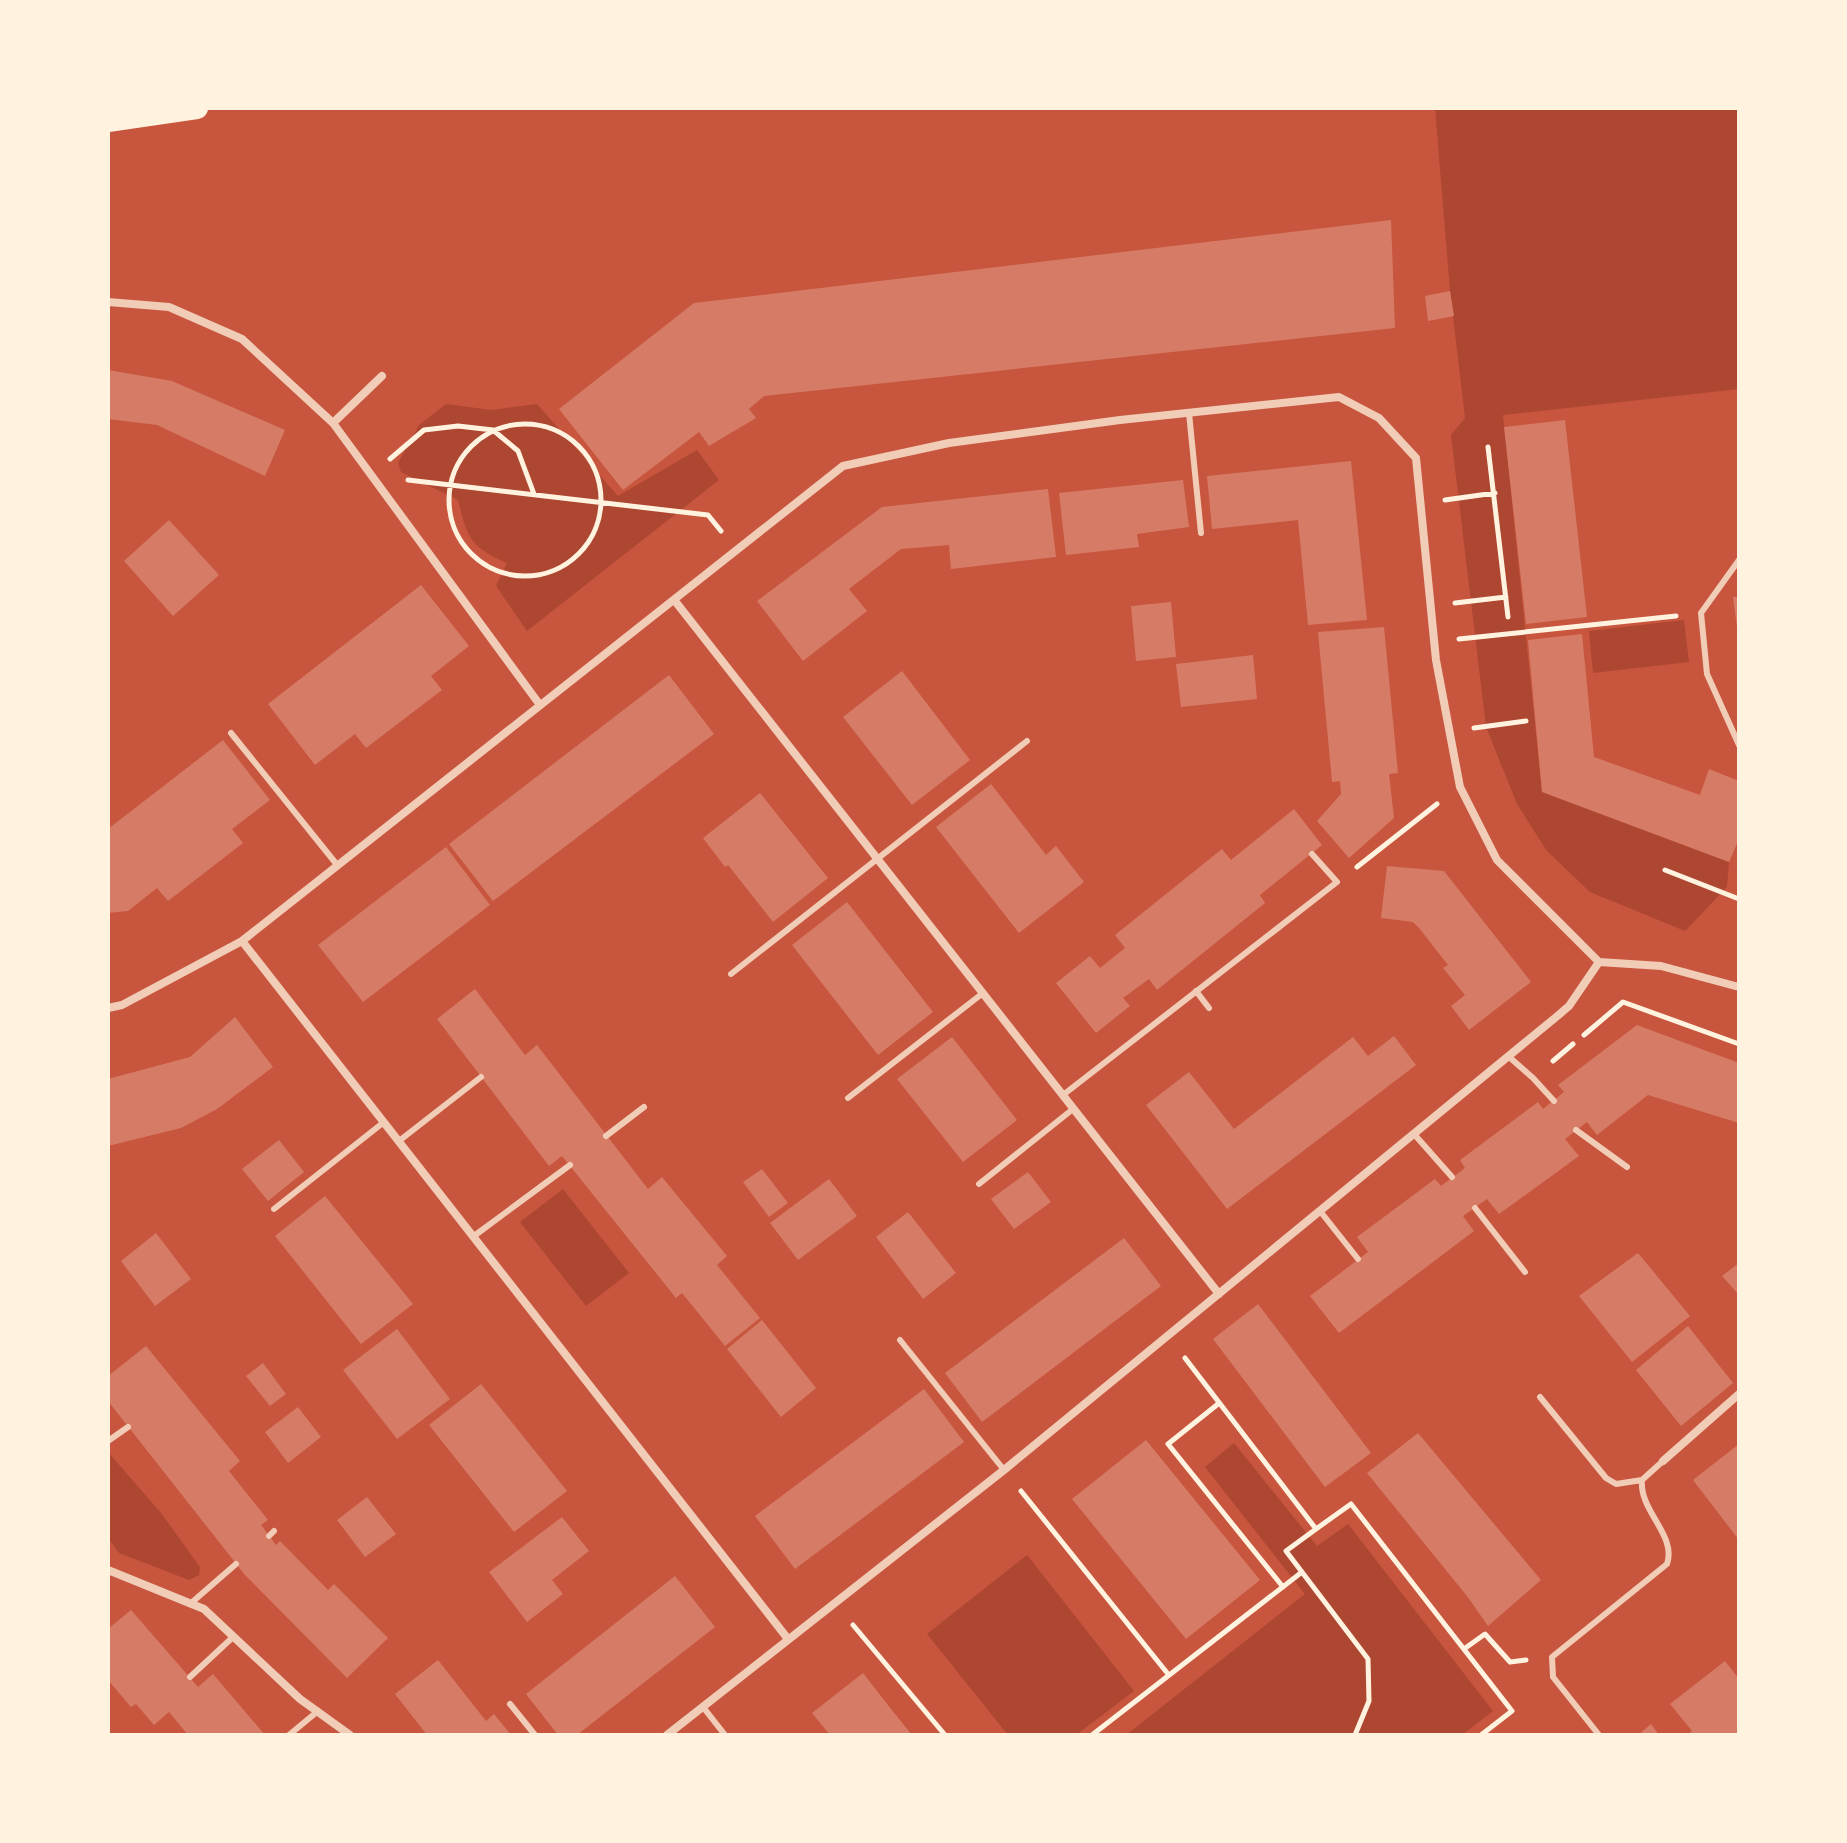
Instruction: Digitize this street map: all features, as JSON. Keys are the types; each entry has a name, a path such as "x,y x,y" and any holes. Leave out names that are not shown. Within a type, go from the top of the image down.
{"highway":[{"path":"108,121 197,108"}],"street":[{"path":"108,302 169,307 242,339 333,423 540,705"},
{"path":"333,423 382,376"},
{"path":"108,1008 122,1005 242,941 843,466 949,443 1339,397 1379,418 1416,458 1434,642 1460,787 1497,860 1599,962 1661,966 1739,987"},
{"path":"675,601 1219,1294"},
{"path":"242,941 788,1639"},
{"path":"667,1735 1004,1470 1569,1006 1599,962"},
{"path":"1663,1461 1739,1394"},
{"path":"108,1570 204,1609 300,1699 350,1735"}],"lane":[{"path":"1189,413 1201,533"},
{"path":"1739,560 1701,613 1707,674 1739,745"},
{"path":"231,733 338,866"},
{"path":"731,974 1027,741"},
{"path":"1063,1095 1337,882 1312,854"},
{"path":"1196,991 1209,1008"},
{"path":"848,1098 983,993"},
{"path":"1508,1056 1554,1101"},
{"path":"399,1141 481,1077"},
{"path":"606,1136 644,1107"},
{"path":"979,1184 1073,1109"},
{"path":"274,1209 384,1122"},
{"path":"1576,1130 1627,1167"},
{"path":"1414,1134 1452,1177"},
{"path":"474,1236 570,1165"},
{"path":"1475,1208 1525,1272"},
{"path":"1320,1211 1358,1259"},
{"path":"900,1340 1004,1470"},
{"path":"1540,1397 1606,1478 1616,1484 1642,1480 1663,1461"},
{"path":"108,1441 128,1427"},
{"path":"1599,1735 1553,1677 1552,1657 1667,1564 1670,1554 1643,1500 1642,1480"},
{"path":"190,1604 236,1564"},
{"path":"190,1677 233,1637"},
{"path":"510,1704 535,1735"},
{"path":"703,1707 725,1735"},
{"path":"289,1735 318,1711"}],"path":[{"path":"518,423 544,426 567,437 586,453 598,477 602,502 596,527 584,549 565,566 541,575 516,576 492,569 471,554 456,534 449,510 449,484 458,462 473,443 493,430 518,423"},
{"path":"372,476 424,430 458,426 493,430 518,451 534,494"},
{"path":"1488,447 1508,617"},
{"path":"372,476 708,515 738,551"},
{"path":"1420,503 1495,493"},
{"path":"1430,605 1506,597"},
{"path":"1434,642 1701,613"},
{"path":"1450,731 1526,721"},
{"path":"1337,882 1460,787"},
{"path":"1665,870 1739,899"},
{"path":"1167,1337 1316,1529"},
{"path":"1218,1403 1168,1444 1283,1587"},
{"path":"1004,1470 1168,1674"},
{"path":"1355,1735 1369,1701 1368,1659 1286,1551 1351,1504 1512,1711 1481,1735"},
{"path":"1092,1735 1302,1572"},
{"path":"835,1602 945,1735"},
{"path":"1464,1649 1485,1634 1510,1662 1552,1657"}],"shaded area":[{"path":"1435,108 1739,108 1739,389 1503,415 1542,792 1729,862 1727,887 1685,931 1590,892 1547,851 1517,804 1486,727 1451,435 1465,418 1450,291"},
{"path":"446,404 491,410 537,404 618,496 697,450 719,480 527,631 496,586 507,563 472,540 458,500 401,472 398,463 419,425"},
{"path":"1684,620 1689,662 1593,673 1589,631"},
{"path":"563,1189 629,1273 586,1306 520,1222"},
{"path":"1234,1443 1317,1546 1348,1524 1493,1711 1462,1735 1126,1735 1305,1594 1205,1467"},
{"path":"108,1452 161,1513 200,1567 199,1575 189,1580 119,1553 108,1538"},
{"path":"1027,1555 1134,1691 1076,1735 1008,1735 927,1634"}],"building":[{"path":"1391,220 1395,328 764,396 749,409 756,418 709,446 699,432 623,490 559,409 694,303"},
{"path":"1450,291 1454,316 1428,321 1425,296"},
{"path":"108,370 172,381 285,430 265,476 157,425 108,419"},
{"path":"1565,420 1587,617 1526,624 1504,427"},
{"path":"1351,461 1367,620 1308,625 1298,520 1212,529 1207,476"},
{"path":"1183,480 1189,527 1137,534 1139,547 1066,555 1059,493"},
{"path":"1048,489 1056,557 951,569 949,545 901,549 849,589 867,611 803,661 757,601 882,507"},
{"path":"169,520 219,575 173,616 124,561"},
{"path":"421,585 469,646 431,676 442,690 366,748 355,734 315,765 268,704"},
{"path":"1733,597 1739,597 1739,627 1737,627"},
{"path":"1171,602 1176,657 1136,661 1131,606"},
{"path":"1384,627 1398,773 1389,774 1394,818 1349,858 1317,821 1341,794 1340,781 1332,782 1318,632"},
{"path":"1582,634 1594,757 1700,795 1709,769 1739,781 1739,839 1729,862 1542,792 1528,640"},
{"path":"1253,655 1257,699 1181,707 1176,664"},
{"path":"902,671 970,760 912,805 843,717"},
{"path":"669,675 714,734 493,901 449,844"},
{"path":"223,740 270,800 232,829 243,843 168,901 157,888 128,911 108,913 108,829"},
{"path":"991,784 1046,855 1056,846 1084,882 1019,933 936,827"},
{"path":"760,793 828,878 773,922 703,838"},
{"path":"1294,809 1322,845 1260,895 1265,903 1157,990 1149,979 1123,998 1130,1006 1096,1033 1056,983 1090,956 1100,968 1125,948 1115,935 1222,849 1231,860"},
{"path":"446,847 490,905 363,1002 318,945"},
{"path":"1387,866 1444,871 1531,982 1469,1030 1451,1006 1465,995 1443,968 1448,965 1419,928 1413,922 1381,918"},
{"path":"847,902 933,1012 878,1055 792,945"},
{"path":"475,989 525,1055 537,1045 648,1189 662,1177 727,1256 717,1265 760,1318 725,1346 682,1293 676,1298 562,1156 549,1166 437,1019"},
{"path":"235,1017 273,1067 217,1109 181,1128 108,1146 108,1079 190,1057"},
{"path":"1637,1025 1739,1063 1739,1123 1648,1095 1597,1135 1587,1122 1565,1139 1579,1156 1499,1214 1487,1199 1463,1216 1474,1231 1339,1333 1310,1296 1368,1252 1357,1237 1435,1179 1441,1186 1465,1168 1460,1160 1538,1102 1543,1109 1564,1092 1558,1085"},
{"path":"1394,1036 1416,1065 1227,1209 1146,1105 1189,1072 1234,1129 1353,1037 1368,1056"},
{"path":"952,1037 1017,1120 963,1162 897,1079"},
{"path":"279,1140 304,1172 268,1201 242,1169"},
{"path":"762,1169 788,1203 769,1217 743,1182"},
{"path":"1028,1172 1051,1202 1014,1229 991,1199"},
{"path":"829,1179 857,1216 798,1260 770,1223"},
{"path":"325,1196 413,1304 361,1344 275,1236"},
{"path":"908,1212 956,1273 923,1299 876,1237"},
{"path":"156,1233 191,1279 155,1306 121,1261"},
{"path":"1124,1238 1161,1286 982,1422 945,1373"},
{"path":"1638,1253 1690,1316 1632,1362 1579,1296"},
{"path":"1739,1263 1739,1295 1722,1276"},
{"path":"1258,1304 1371,1453 1325,1487 1213,1339"},
{"path":"762,1320 816,1388 781,1417 727,1349"},
{"path":"1688,1326 1733,1383 1681,1426 1636,1370"},
{"path":"397,1329 450,1399 397,1439 343,1370"},
{"path":"146,1346 240,1461 229,1471 268,1520 261,1525 276,1545 280,1541 328,1590 334,1584 388,1638 347,1678 245,1575 108,1401 108,1376"},
{"path":"263,1363 286,1394 270,1406 246,1376"},
{"path":"481,1384 567,1491 514,1532 429,1425"},
{"path":"924,1389 964,1442 795,1569 755,1516"},
{"path":"298,1407 321,1437 288,1463 265,1432"},
{"path":"1418,1433 1541,1580 1488,1626 1367,1473"},
{"path":"1146,1440 1260,1580 1186,1639 1072,1499"},
{"path":"1739,1444 1739,1540 1693,1480"},
{"path":"367,1497 396,1534 365,1557 337,1520"},
{"path":"562,1517 589,1551 552,1580 563,1594 527,1622 489,1572"},
{"path":"675,1576 715,1627 577,1735 558,1735 526,1694"},
{"path":"131,1610 198,1687 213,1674 265,1735 188,1735 169,1712 154,1725 136,1704 131,1707 108,1680 108,1629"},
{"path":"438,1660 486,1721 494,1714 511,1735 427,1735 395,1694"},
{"path":"1725,1661 1739,1679 1739,1735 1687,1735 1692,1731 1670,1704"},
{"path":"863,1673 912,1735 830,1735 812,1713"},
{"path":"1651,1724 1659,1735 1638,1735"}]}
